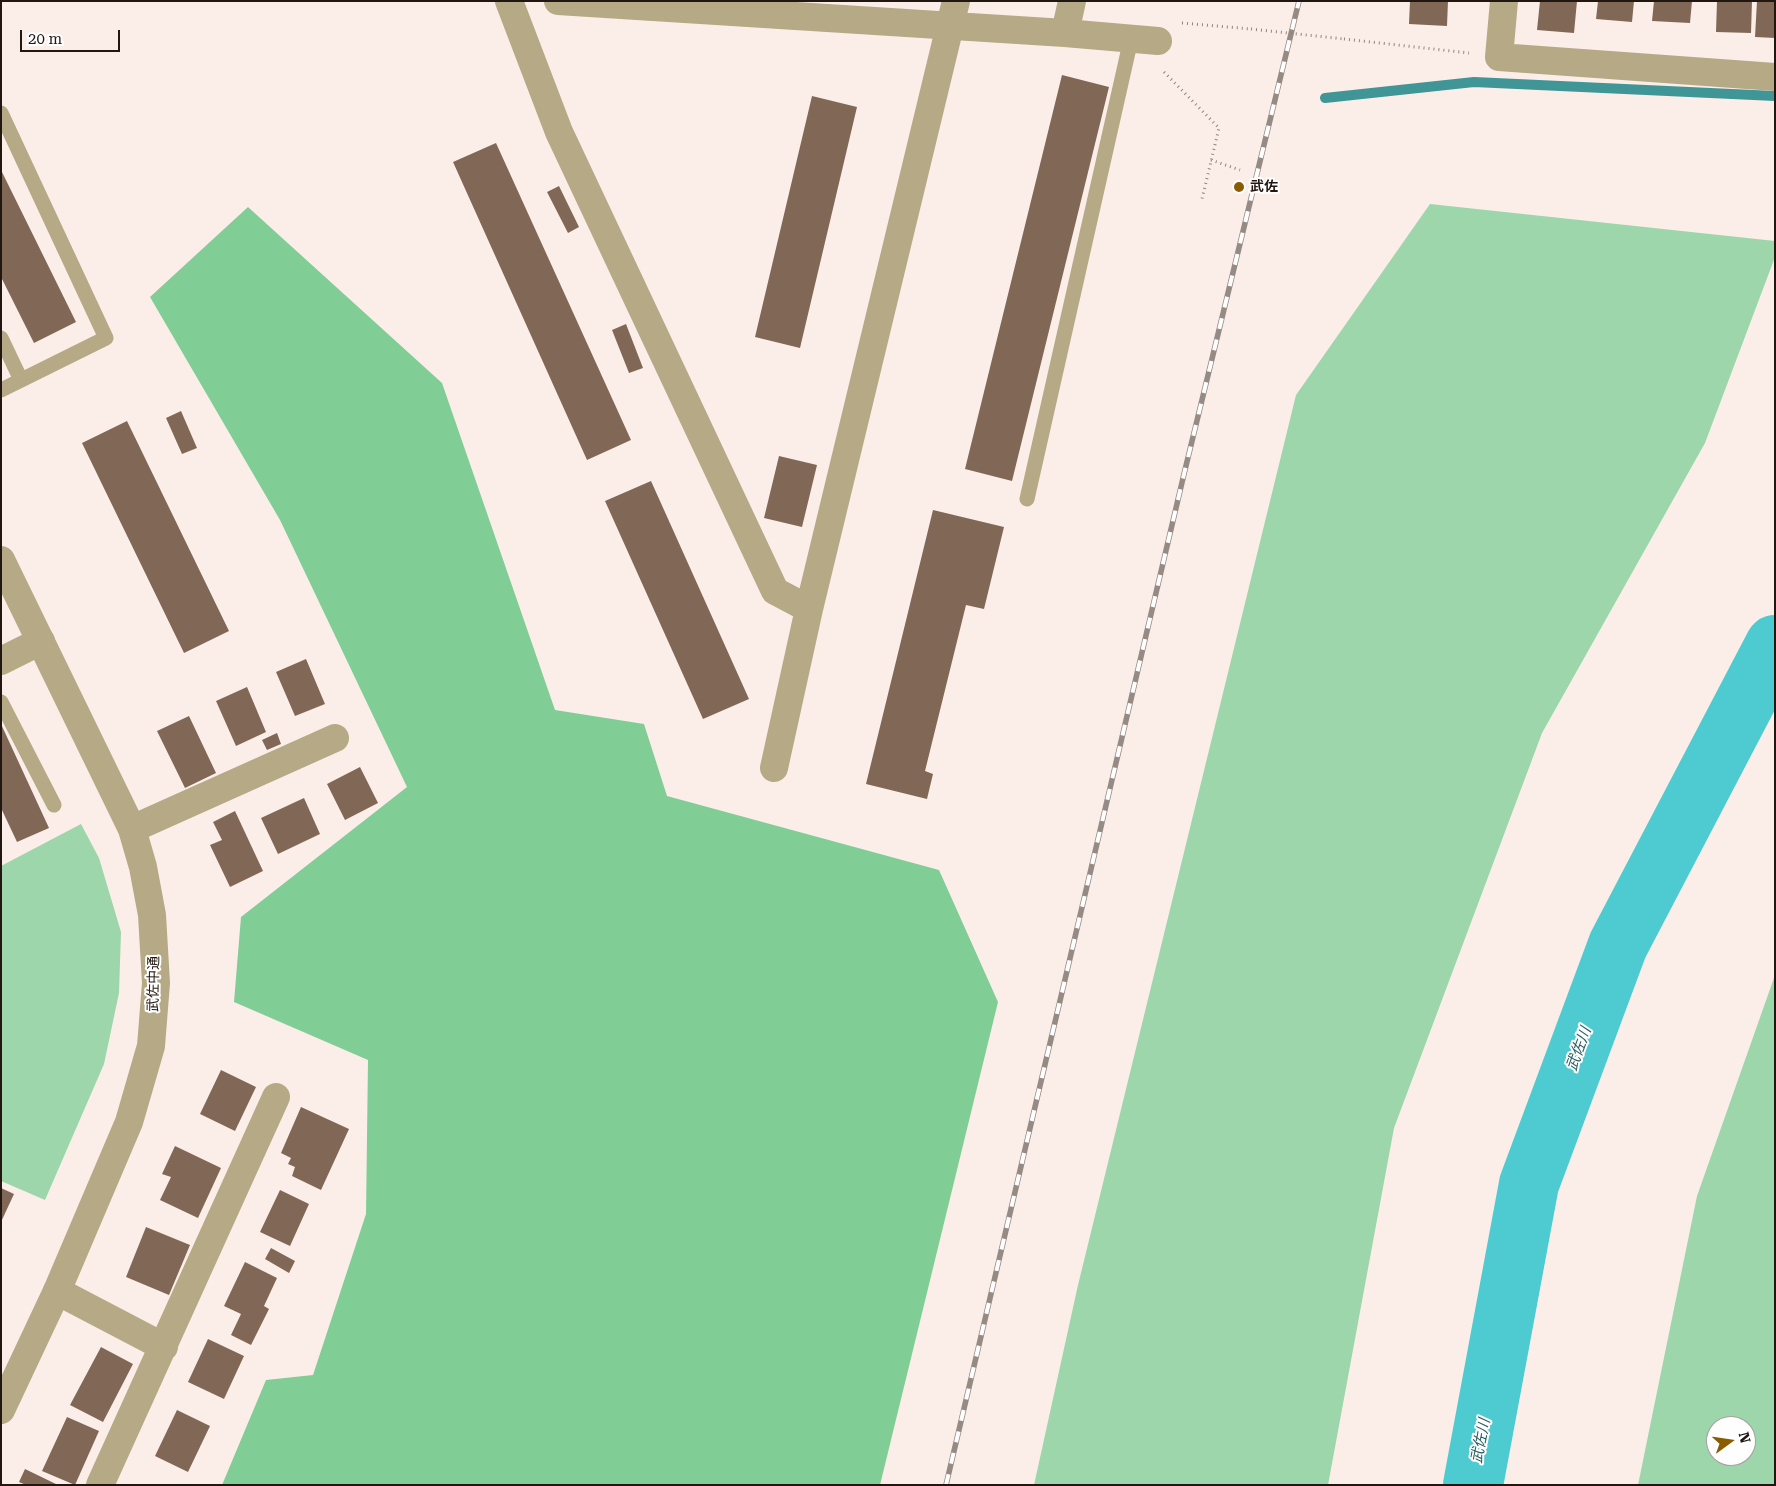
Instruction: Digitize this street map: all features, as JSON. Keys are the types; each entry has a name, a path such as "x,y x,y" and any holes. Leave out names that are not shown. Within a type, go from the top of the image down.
{"street":[{"path":"509,1 559,132 775,591 809,609"},
{"path":"558,1 953,14 1065,33 1158,41"},
{"path":"1065,33 1072,1"},
{"path":"1504,1 1499,57 1775,77"},
{"path":"774,768 809,609 953,14"},
{"name":"武佐中通","path":"1,560 132,829 143,867 152,916 156,983 151,1046 129,1122 57,1291 1,1410"},
{"path":"1,661 41,641"},
{"path":"132,829 335,738"},
{"path":"100,1485 276,1097"},
{"path":"57,1291 164,1347"}],"lane":[{"path":"1027,499 1131,39"},
{"path":"1,113 106,338 1,390"},
{"path":"1,338 21,380"},
{"path":"1,702 54,805"}],"path":[{"path":"1202,199 1219,128 1155,62 1160,22 1188,23 1499,57"},
{"path":"1211,160 1240,170"}],"green space":[{"path":"1430,204 1775,241 1775,257 1705,443 1542,733 1394,1128 1328,1485 1034,1485 1078,1285 1296,395"},
{"path":"248,207 442,383 555,710 644,724 667,796 939,870 998,1002 880,1485 222,1485 266,1380 313,1375 366,1214 368,1060 234,1002 241,917 407,787 280,520 150,297"},
{"path":"81,824 99,858 121,932 119,993 104,1064 45,1200 1,1181 1,866"},
{"path":"1775,975 1775,1485 1638,1485 1697,1196"}],"building":[{"path":"1410,1 1448,1 1447,26 1409,24"},
{"path":"1540,1 1577,1 1574,33 1537,30"},
{"path":"1598,1 1634,1 1632,22 1596,19"},
{"path":"1654,1 1692,1 1690,23 1652,21"},
{"path":"1717,1 1752,1 1751,33 1716,32"},
{"path":"1757,1 1775,1 1775,38 1755,37"},
{"path":"1062,75 1109,87 1012,481 965,469"},
{"path":"812,96 857,107 800,348 755,337"},
{"path":"496,143 631,440 587,460 453,162"},
{"path":"1,170 76,322 34,343 1,277"},
{"path":"559,186 579,227 568,233 547,192"},
{"path":"626,324 643,368 629,373 612,330"},
{"path":"181,411 197,448 182,454 166,418"},
{"path":"127,421 229,631 184,653 82,443"},
{"path":"779,456 817,465 802,527 764,518"},
{"path":"651,481 749,699 703,719 605,501"},
{"path":"933,510 1004,527 984,609 966,605 925,771 933,774 927,799 866,784"},
{"path":"306,659 325,704 295,716 276,672"},
{"path":"247,687 266,732 236,746 216,701"},
{"path":"189,716 216,773 185,788 157,731"},
{"path":"1,724 49,828 17,842 1,808"},
{"path":"277,733 281,744 267,750 262,740"},
{"path":"360,767 378,803 345,820 327,784"},
{"path":"304,798 320,834 278,854 261,818"},
{"path":"235,811 263,871 230,887 210,845 222,840 213,822"},
{"path":"221,1070 256,1087 235,1131 200,1114"},
{"path":"301,1107 349,1129 321,1190 292,1176 295,1167 288,1164 291,1158 281,1153"},
{"path":"175,1146 221,1168 198,1218 160,1200 171,1177 162,1174"},
{"path":"1,1188 14,1194 1,1222"},
{"path":"280,1190 309,1204 290,1246 260,1232"},
{"path":"146,1227 190,1245 169,1295 126,1277"},
{"path":"271,1248 295,1261 289,1273 265,1259"},
{"path":"245,1262 277,1278 264,1306 269,1309 251,1345 231,1335 241,1314 224,1306"},
{"path":"208,1339 244,1356 224,1399 188,1382"},
{"path":"101,1347 133,1364 103,1422 70,1405"},
{"path":"177,1410 210,1426 188,1472 155,1456"},
{"path":"67,1417 99,1431 75,1485 42,1471"},
{"path":"25,1469 58,1485 26,1485 19,1482"}],"waterway":[{"path":"1325,98 1474,82 1775,96"},
{"name":"武佐川","path":"1473,1485 1529,1184 1618,945 1775,645"}],"railway":[{"path":"946,1485 1184,474 1299,1"}],"place":[{"name":"武佐","path":"1239,187"}]}
